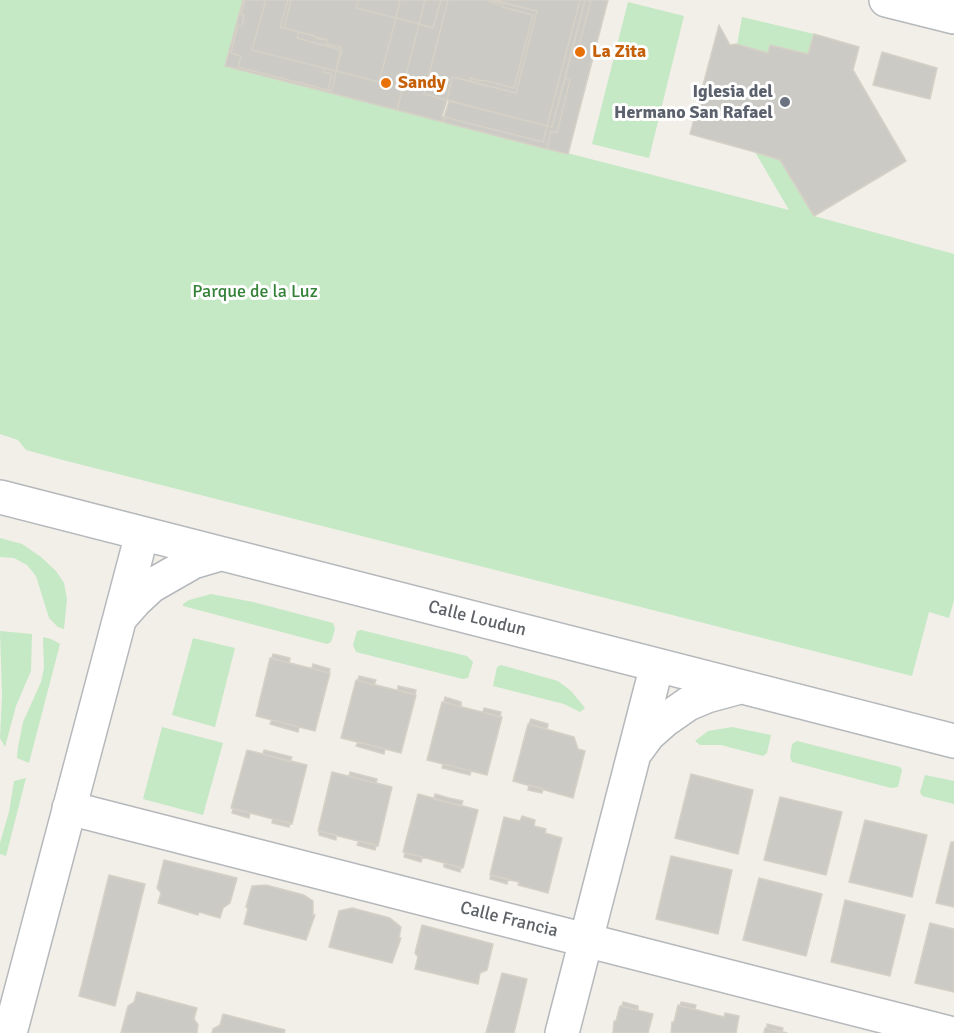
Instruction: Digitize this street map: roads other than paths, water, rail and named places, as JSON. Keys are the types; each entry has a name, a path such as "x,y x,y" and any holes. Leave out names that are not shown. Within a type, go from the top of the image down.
{"street":[{"path":"886,0 954,17"},
{"name":"Calle Loudun","path":"0,497 954,741"},
{"path":"10,1033 142,534"},
{"path":"119,620 151,586 193,562 220,554"},
{"path":"562,1033 657,665"},
{"path":"634,754 648,735 688,704 740,687"},
{"name":"Calle Francia","path":"69,808 949,1033"}],"place":[{"name":"La Zita","path":"580,52"},
{"name":"Sandy","path":"386,83"},
{"name":"Iglesia del Hermano San Rafael","path":"785,102"}],"park label":[{"name":"Parque de la Luz","path":"255,292"}]}
